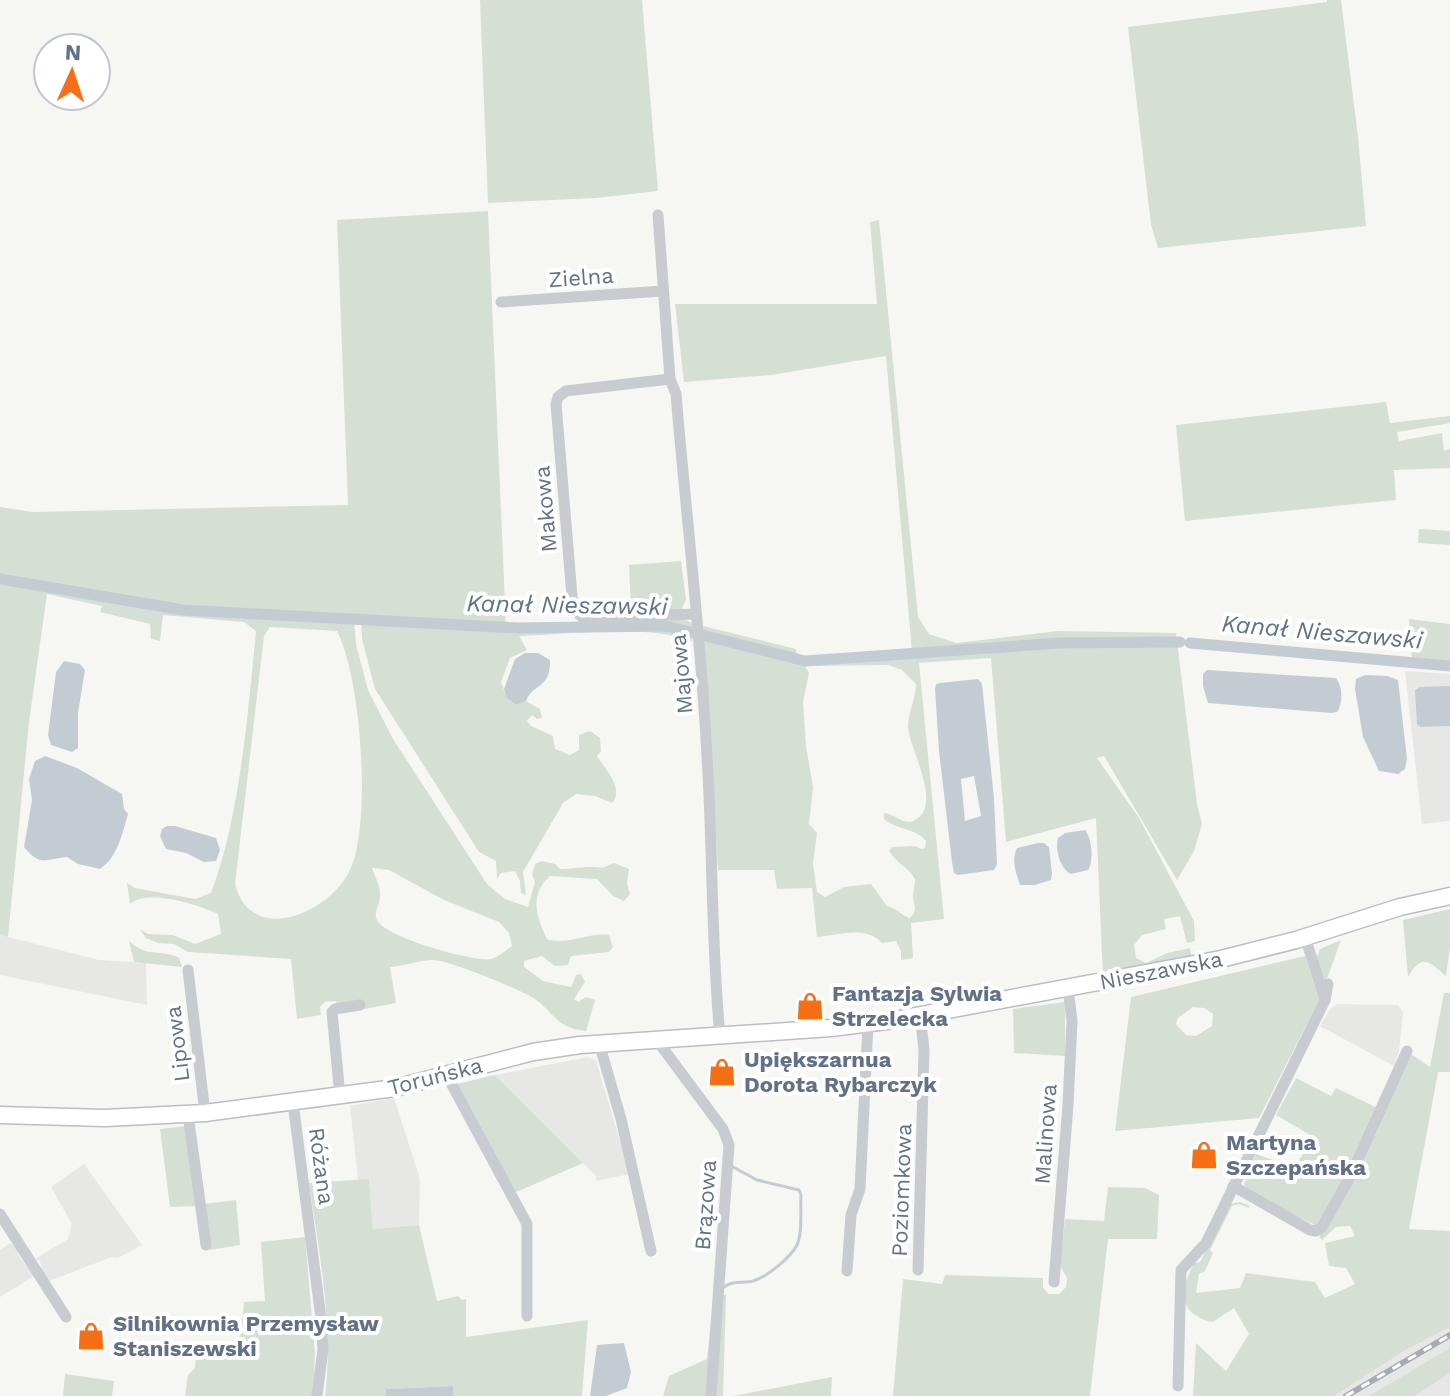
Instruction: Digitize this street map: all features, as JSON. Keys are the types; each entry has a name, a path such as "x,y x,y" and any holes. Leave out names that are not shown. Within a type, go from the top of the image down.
{"main road":[{"name":"Nieszawska","path":"868,1024 1221,959 1400,907 1450,896"},
{"name":"Toruńska","path":"0,1115 105,1118 197,1114 395,1088 533,1052 599,1043 868,1024"}],"street":[{"name":"Majowa","path":"658,215 670,379 676,394 707,748 714,882 713,958 720,1036"},
{"name":"Zielna","path":"501,302 663,291"},
{"name":"Makowa","path":"670,379 566,391 558,397 556,404 573,608 582,617 592,618 695,614"},
{"path":"1305,937 1325,1000"},
{"name":"Lipowa","path":"188,970 206,1245"},
{"path":"1178,1386 1181,1270 1206,1243 1325,1000 1328,984"},
{"name":"Malinowa","path":"1054,1282 1068,1105 1072,1021 1068,988"},
{"path":"340,1096 332,1012 360,1005"},
{"name":"Poziomkowa","path":"918,1270 924,1049 920,1015"},
{"path":"847,1271 851,1215 860,1189 868,1024"},
{"name":"Brązowa","path":"656,1039 723,1129 729,1145 711,1396"},
{"path":"599,1043 621,1119 651,1251"},
{"path":"1233,1186 1310,1230 1316,1231 1322,1227 1350,1177 1407,1051"},
{"path":"446,1074 527,1224 527,1316"},
{"name":"Różana","path":"293,1103 323,1349 317,1396"},
{"path":"0,1214 66,1317"}],"shaded area":[{"path":"480,0 642,0 658,191 596,198 488,203"},
{"path":"1341,0 1366,226 1158,248 1151,225 1128,27"},
{"path":"488,211 506,626 685,619 694,625 692,642 674,636 631,631 519,636 527,650 510,658 501,682 507,698 516,705 526,701 540,709 542,718 532,715 527,721 553,736 555,749 570,755 579,750 579,735 590,731 600,738 601,751 597,756 612,779 616,792 612,803 595,796 576,794 563,803 523,872 526,895 521,893 515,871 501,873 497,879 496,861 479,852 375,689 362,639 361,618 354,619 356,644 368,690 393,739 487,884 505,899 528,907 535,882 532,874 535,864 542,861 555,864 560,869 602,868 614,863 629,869 627,883 630,894 624,901 613,896 597,879 550,876 543,883 537,898 536,906 547,939 562,941 609,935 613,947 609,952 571,956 568,965 555,966 542,956 524,961 524,967 543,981 571,987 576,975 581,974 585,982 574,999 578,1002 586,997 595,1000 586,1031 560,1022 522,992 466,969 432,960 390,967 396,1003 365,1009 364,1003 340,1006 335,1001 325,1002 320,1007 321,1015 297,1019 291,959 188,952 174,944 146,938 140,929 148,934 173,935 195,944 221,934 218,914 199,906 161,898 138,899 130,904 127,883 135,888 195,899 211,893 229,831 246,729 256,631 244,622 163,615 160,641 151,639 150,624 100,612 102,606 47,594 29,722 8,937 0,935 0,507 32,512 348,505 337,220","holes":["270,627 337,631 352,681 361,750 362,786 357,848 350,870 340,886 309,910 291,917 273,919 257,914 244,903 235,884 264,636","372,868 389,870 444,900 499,922 509,933 512,946 494,958 481,959 430,947 395,934 377,920 380,893"]},
{"path":"879,220 918,617 929,634 956,643 1058,631 1176,633 1202,824 1194,851 1177,880 1104,756 1097,758 1139,818 1194,921 1195,941 1187,943 1180,916 1164,919 1166,929 1142,935 1134,945 1136,958 1146,963 1167,953 1190,948 1192,960 1103,977 1096,818 1006,842 991,658 919,663 944,919 911,923 913,958 901,960 896,941 882,943 868,934 851,932 817,937 812,888 777,889 774,870 718,870 703,626 796,649 797,657 912,652 886,356 771,375 684,382 675,304 877,304 870,222","holes":["888,665 902,670 916,684 908,727 923,777 926,804 922,814 913,821 906,822 884,813 884,819 926,841 922,849 914,846 892,847 889,851 915,879 915,910 910,918 887,906 871,884 844,887 825,897 817,892 813,863 817,833 809,824 813,787 803,702 809,673 805,666"]},
{"path":"1386,402 1390,423 1450,416 1450,423 1397,432 1399,441 1442,433 1444,451 1450,449 1450,468 1394,470 1396,500 1185,521 1176,425"},
{"path":"1419,529 1450,531 1450,545 1418,543"},
{"path":"681,561 686,600 681,610 631,610 629,565"},
{"path":"1409,619 1450,624 1450,662 1412,659"},
{"path":"525,653 538,653 550,660 550,669 545,681 526,701 516,705 507,698 504,689 515,659"},
{"path":"64,661 80,664 85,670 78,713 78,748 72,752 51,745 48,735 56,672"},
{"path":"1207,670 1336,678 1341,690 1340,704 1337,712 1332,713 1208,703 1203,686 1203,674"},
{"path":"1405,671 1450,674 1450,821 1422,824"},
{"path":"1365,675 1398,680 1407,759 1405,769 1398,774 1379,771 1363,737 1355,689 1356,679"},
{"path":"978,679 982,684 994,798 997,864 994,870 958,875 954,873 952,862 935,689 936,684","holes":["974,776 981,816 965,821 961,779"]},
{"path":"1450,686 1450,726 1421,727 1417,724 1415,690 1420,687"},
{"path":"45,756 77,768 122,794 128,814 124,829 115,852 100,869 78,864 67,857 39,859 24,847 32,800 29,779 35,761"},
{"path":"167,826 216,838 220,850 216,861 204,862 186,853 166,849 160,836"},
{"path":"1085,830 1091,844 1090,866 1088,870 1071,874 1059,859 1058,838 1065,833"},
{"path":"1038,843 1049,847 1051,880 1020,885 1014,862 1017,848"},
{"path":"1450,909 1446,976 1434,966 1421,962 1408,977 1403,920"},
{"path":"0,935 99,960 146,963 147,1005 0,975"},
{"path":"1341,940 1324,987 1317,957 1320,949"},
{"path":"129,941 143,950 179,958 182,967 134,962"},
{"path":"1305,956 1319,1000 1259,1118 1115,1131 1131,997","holes":["1193,1007 1204,1008 1213,1014 1212,1026 1196,1036 1186,1035 1176,1024 1178,1018"]},
{"path":"1444,993 1450,993 1450,1072 1438,1072 1409,1229 1450,1231 1450,1327 1407,1349 1334,1396 1193,1396 1196,1343 1226,1371 1249,1334 1234,1308 1213,1322 1193,1313 1185,1300 1186,1283 1194,1263 1200,1262 1231,1204 1240,1202 1250,1206 1232,1206 1210,1250 1213,1253 1205,1271 1199,1274 1196,1293 1240,1288 1246,1273 1315,1282 1325,1298 1355,1284 1346,1268 1329,1266 1325,1243 1355,1236 1350,1226 1336,1227 1322,1240 1319,1237 1323,1229 1247,1192 1244,1184 1256,1154 1295,1168 1312,1136 1276,1115 1296,1078 1331,1096 1336,1088 1384,1111 1411,1054 1430,1067"},
{"path":"1065,1002 1065,1056 1014,1053 1013,1009"},
{"path":"1338,1004 1398,1005 1403,1012 1399,1051 1394,1066 1320,1026 1331,1008"},
{"path":"588,1057 596,1061 630,1174 596,1181 596,1176 495,1075"},
{"path":"495,1075 583,1163 514,1193 457,1084"},
{"path":"394,1098 420,1179 419,1225 373,1230 369,1180 358,1180 350,1106"},
{"path":"187,1126 197,1206 170,1207 160,1129"},
{"path":"84,1164 142,1245 118,1258 112,1257 49,1281 43,1274 40,1261 35,1259 68,1239 72,1224 51,1187"},
{"path":"369,1179 373,1229 419,1225 437,1301 458,1296 466,1299 466,1337 588,1320 582,1396 453,1396 453,1386 386,1389 386,1396 325,1396 327,1316 309,1183"},
{"path":"1108,1187 1145,1188 1159,1195 1157,1239 1108,1239 1090,1396 893,1396 903,1279 942,1284 945,1275 1043,1278 1043,1287 1048,1294 1059,1294 1066,1287 1067,1278 1060,1266 1065,1219 1104,1221"},
{"path":"236,1200 240,1245 210,1250 203,1204"},
{"path":"305,1237 315,1354 313,1396 185,1396 188,1375 195,1368 196,1356 231,1347 239,1338 244,1302 265,1301 261,1242"},
{"path":"10,1243 17,1248 18,1255 34,1276 0,1297 0,1250"},
{"path":"714,1294 726,1295 723,1396 663,1396 669,1376 707,1359"},
{"path":"1450,1313 1450,1396 1284,1396"},
{"path":"624,1343 631,1372 627,1388 606,1396 590,1396 597,1345"},
{"path":"1450,1348 1450,1373 1414,1396 1369,1396"},
{"path":"65,1374 114,1381 112,1396 63,1396"},
{"path":"832,1377 831,1396 733,1396"},
{"path":"453,1386 453,1396 386,1396 386,1389"}],"waterway":[{"name":"Kanał Nieszawski","path":"0,579 183,610 517,628 666,626 805,661 1059,643 1180,642"},
{"name":"Kanał Nieszawski","path":"1190,643 1450,666"},
{"path":"723,1288 759,1279 778,1266 797,1245 801,1227 799,1190 757,1180 733,1167"}],"railway":[{"path":"1346,1396 1450,1335"}],"place":[{"name":"Fantazja Sylwia Strzelecka","path":"810,1006"},
{"name":"Upiększarnua Dorota Rybarczyk","path":"722,1072"},
{"name":"Martyna Szczepańska","path":"1204,1155"},
{"name":"Silnikownia Przemysław Staniszewski","path":"91,1336"}]}
